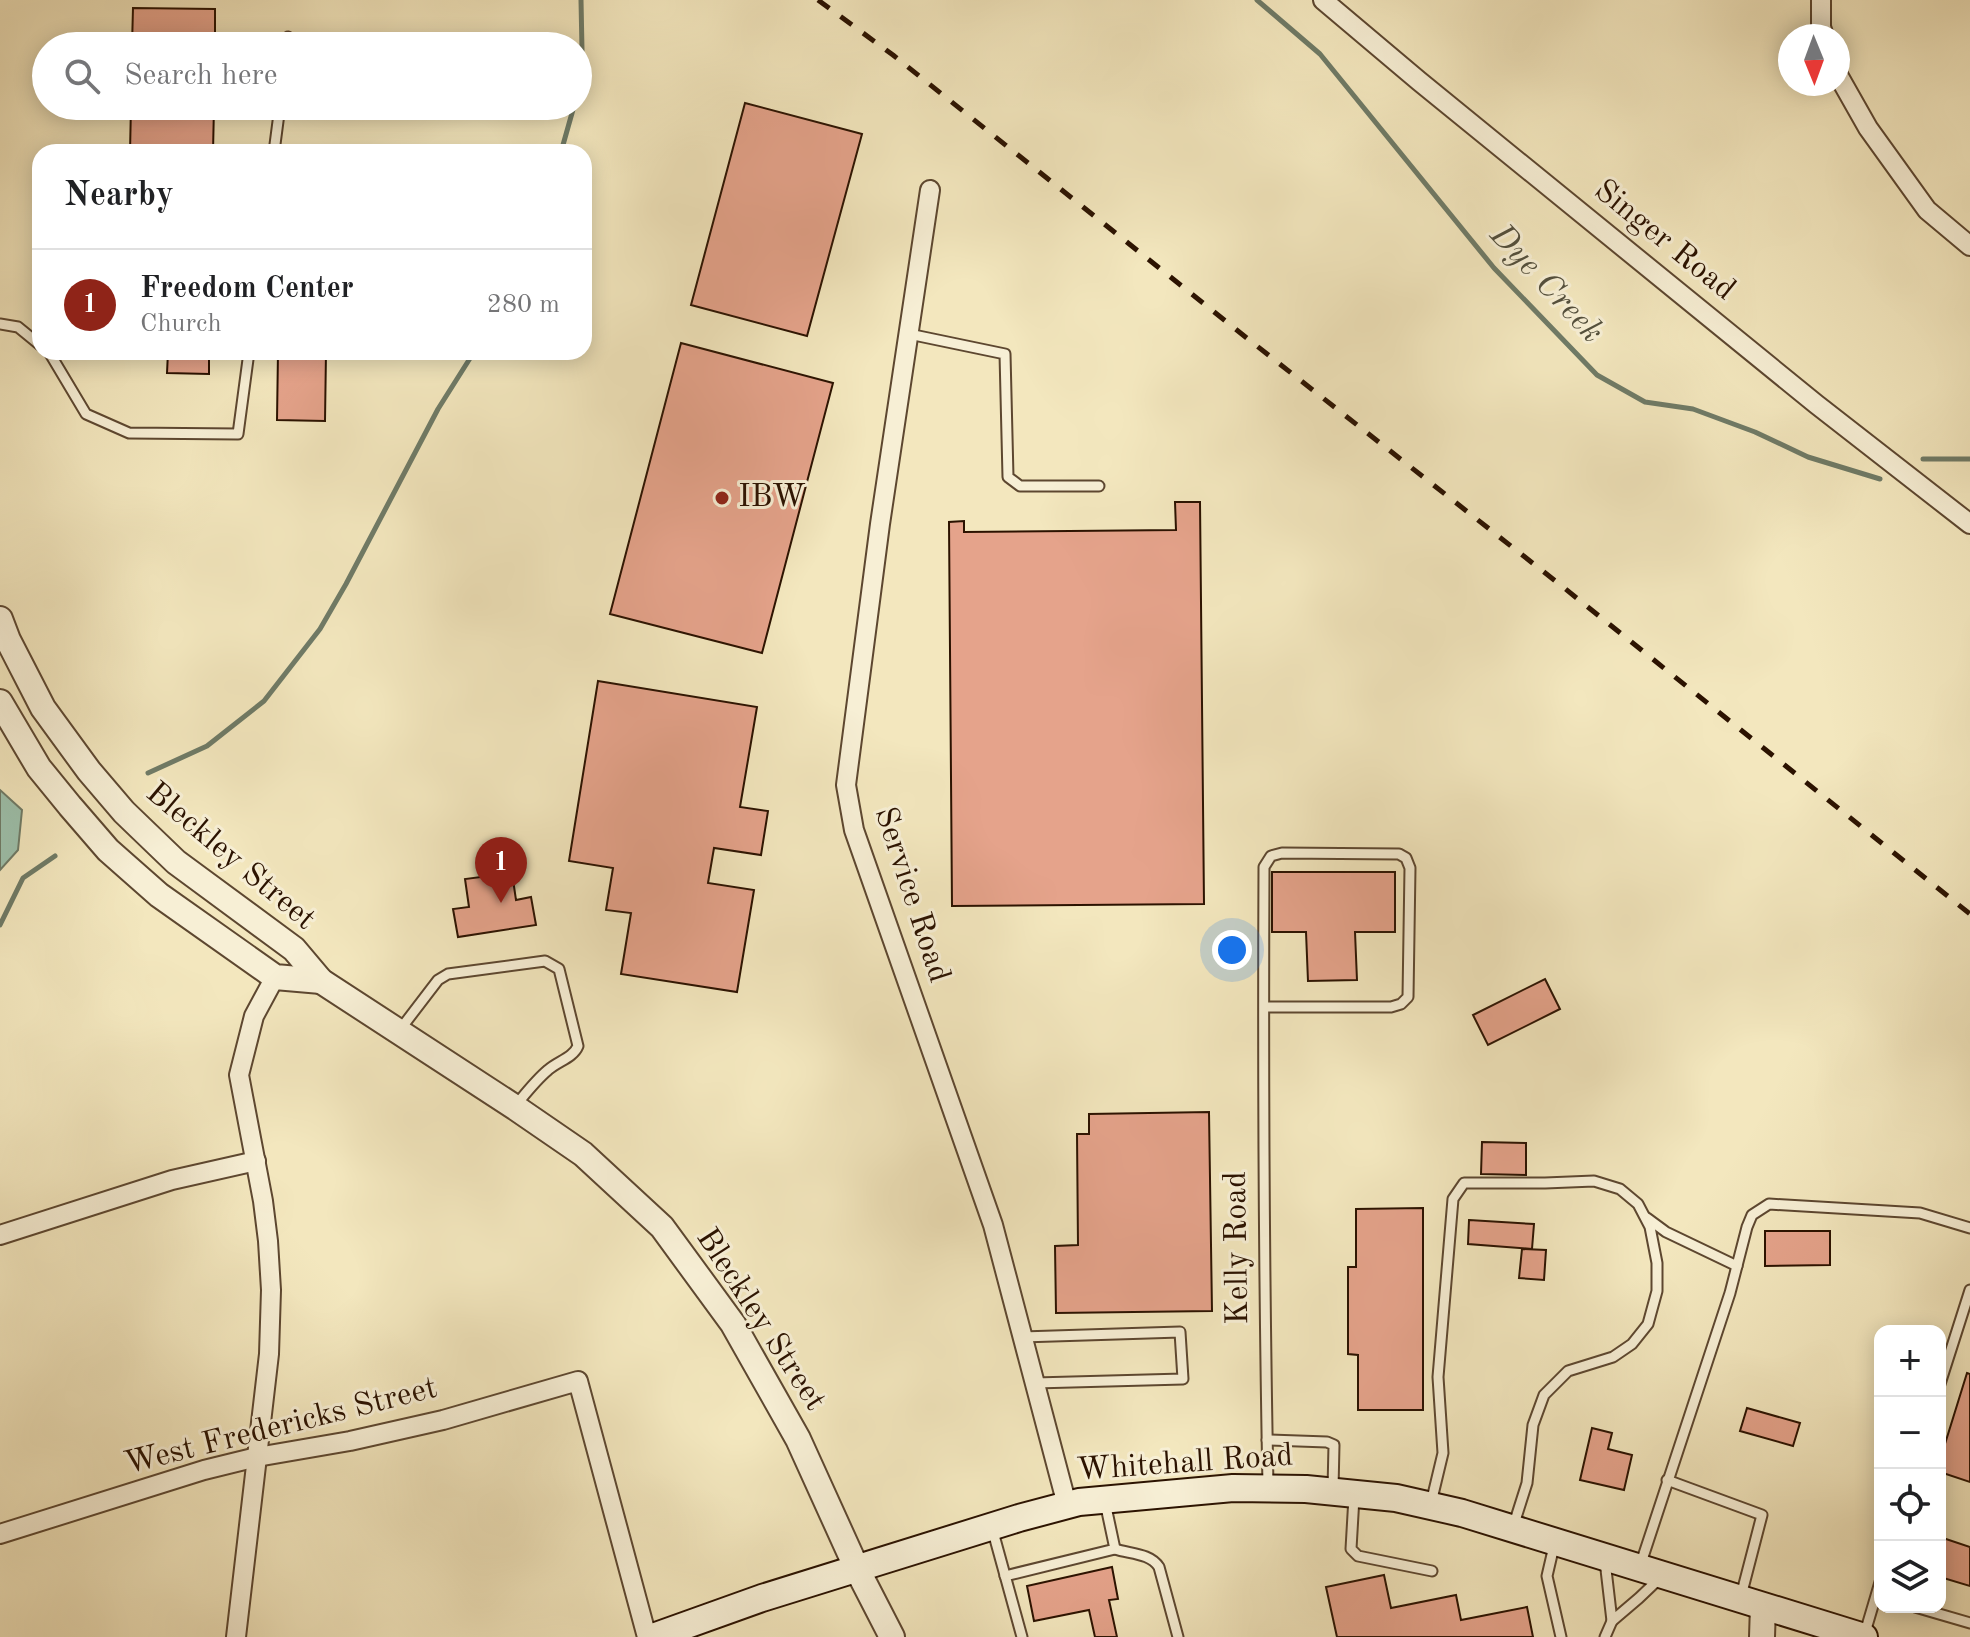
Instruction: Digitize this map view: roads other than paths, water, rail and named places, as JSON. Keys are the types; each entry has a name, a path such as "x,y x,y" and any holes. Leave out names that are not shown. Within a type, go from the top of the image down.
{"main road":[{"name":"Whitehall Road","path":"650,1637 762,1598 1067,1505 1233,1488 1306,1489 1396,1498 1462,1513 1864,1637"}],"street":[{"name":"Singer Road","path":"1323,0 1816,404 1970,524"},
{"path":"1821,0 1821,24"},
{"path":"1850,96 1868,128 1927,210 1970,246"},
{"name":"Service Road","path":"930,190 880,524 846,785 854,830 993,1225 1067,1505"},
{"name":"Bleckley Street","path":"0,619 43,708 89,771 124,812 176,862 294,949 321,981 583,1154 662,1227 733,1324 798,1439 857,1569 892,1637"},
{"name":"Bleckley Street","path":"0,702 39,768 108,850 159,895 275,977 321,981"},
{"path":"236,1637 269,1354 271,1290 268,1241 239,1075 254,1016 275,977"},
{"path":"0,1235 172,1180 256,1161"},
{"name":"West Fredericks Street","path":"0,1534 204,1470 443,1420 578,1381 650,1637"},
{"path":"1751,1603 1762,1637"}],"lane":[{"path":"275,144 278,120"},
{"path":"0,324 18,327 32,338"},
{"path":"909,334 1005,354 1008,477 1020,486 1099,486"},
{"path":"54,360 86,414 129,433 238,434 248,360"},
{"name":"Kelly Road","path":"1264,1007 1391,1007 1401,1004 1408,997 1410,868 1406,858 1399,854 1282,853 1271,856 1264,867 1263,1193 1268,1489"},
{"path":"399,1031 438,980 448,974 545,961 552,964 559,969 578,1046 575,1054 541,1076 514,1107"},
{"path":"1430,1506 1443,1453 1438,1377 1453,1199 1464,1183 1594,1181 1620,1189 1638,1204 1650,1227 1657,1263 1657,1291 1648,1324 1632,1344 1613,1357 1568,1371 1544,1395 1533,1425 1527,1483 1513,1529"},
{"path":"1605,1637 1612,1621 1639,1598 1650,1572 1667,1480 1730,1293 1752,1215 1769,1204 1920,1213 1970,1228"},
{"path":"1644,1216 1666,1232 1737,1266"},
{"path":"1946,1365 1970,1290"},
{"path":"1022,1337 1180,1332 1183,1379 1035,1383"},
{"path":"1267,1440 1327,1442 1334,1445 1351,1549 1358,1556 1432,1571"},
{"path":"1667,1480 1762,1515 1751,1603"},
{"path":"1105,1500 1115,1549"},
{"path":"992,1527 1022,1637"},
{"path":"1555,1542 1547,1576 1561,1637"},
{"path":"1005,1576 1115,1549 1149,1557 1159,1567 1178,1637"},
{"path":"1605,1558 1612,1621"},
{"path":"1864,1637 1874,1608"},
{"path":"1936,1613 1970,1623"}],"waterway":[{"path":"581,0 582,32"},
{"name":"Dye Creek","path":"1257,0 1320,54 1494,268 1597,375 1645,402 1693,409 1755,432 1808,457 1880,479"},
{"path":"563,144 570,120"},
{"path":"148,773 207,746 264,701 320,629 438,409 469,360"},
{"name":"Dye Creek","path":"1923,459 1970,459"},
{"path":"0,925 23,878 55,856"}],"railway":[{"path":"818,0 893,55 1970,914"}],"place":[{"name":"IBW","path":"722,498"},
{"name":"Freedom Center","path":"501,903"}]}
